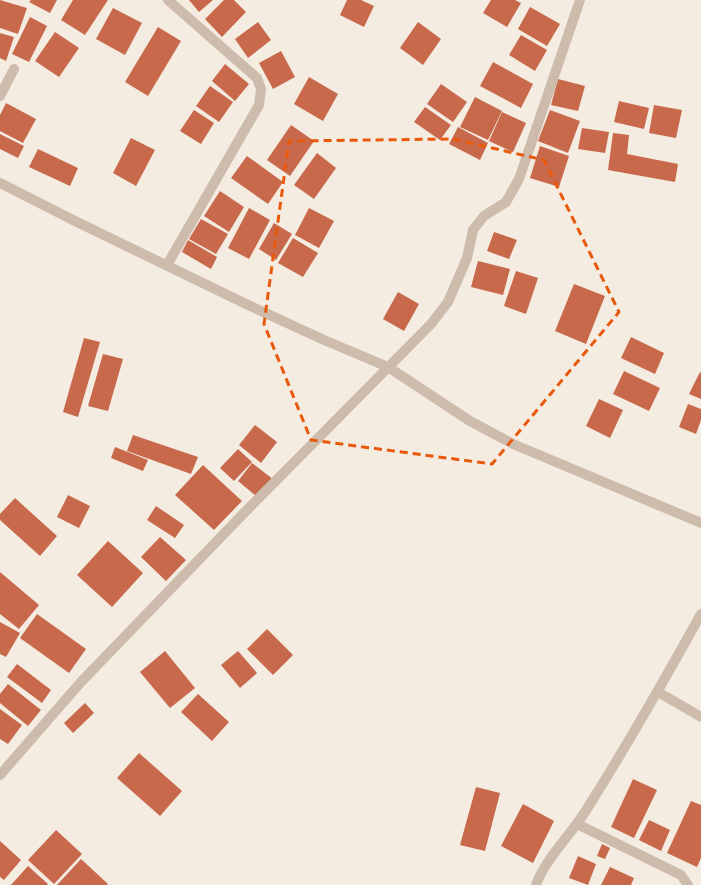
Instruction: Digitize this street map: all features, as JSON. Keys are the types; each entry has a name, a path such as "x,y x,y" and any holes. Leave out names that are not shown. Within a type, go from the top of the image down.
{"street":[{"path":"167,265 260,105 261,89 257,78 168,0"},
{"path":"0,775 81,682 244,513 431,324 448,302 467,258 473,230 484,216 506,202 519,180 580,0"},
{"path":"0,96 14,69"},
{"path":"0,183 74,221 324,340 388,367 470,421 512,444 701,523"},
{"path":"536,885 552,857 578,824 658,692 701,614"},
{"path":"658,692 701,717"},
{"path":"578,824 680,875 688,885"}],"highlighted area":[{"path":"453,139 544,160 619,312 492,464 311,440 264,324 289,141"}],"building":[{"path":"0,0 27,8 18,34 0,28"},
{"path":"31,0 57,0 50,13 29,2"},
{"path":"73,0 108,0 85,35 61,20"},
{"path":"189,0 213,0 199,12"},
{"path":"224,0 234,0 246,12 222,37 205,19"},
{"path":"347,0 361,0 374,6 364,27 340,15"},
{"path":"491,0 515,0 521,3 507,27 483,13"},
{"path":"530,7 560,24 547,46 518,29"},
{"path":"113,8 142,23 125,55 96,39"},
{"path":"30,17 47,26 29,62 12,54"},
{"path":"258,22 271,40 248,58 235,39"},
{"path":"418,22 441,39 423,65 400,48"},
{"path":"158,27 181,41 148,96 125,82"},
{"path":"55,32 79,48 59,77 35,61"},
{"path":"0,33 14,37 6,61 0,58"},
{"path":"521,35 547,50 535,71 509,55"},
{"path":"281,51 295,77 273,89 259,63"},
{"path":"493,62 533,84 521,108 480,86"},
{"path":"225,64 249,84 235,101 212,81"},
{"path":"309,77 338,94 323,121 294,104"},
{"path":"558,79 585,86 578,111 551,105"},
{"path":"441,84 467,102 453,122 427,104"},
{"path":"210,86 233,102 219,122 196,106"},
{"path":"475,97 502,111 488,140 460,127"},
{"path":"619,101 649,108 644,129 614,122"},
{"path":"6,103 36,119 23,143 0,131 0,115"},
{"path":"654,105 682,110 676,138 649,133"},
{"path":"425,107 451,125 440,140 414,122"},
{"path":"194,110 214,123 201,144 180,131"},
{"path":"550,110 580,121 568,153 538,141"},
{"path":"502,112 526,123 513,152 489,141"},
{"path":"291,125 314,141 290,176 267,160"},
{"path":"458,127 488,143 480,160 449,144"},
{"path":"582,128 609,132 605,153 578,149"},
{"path":"613,133 629,135 627,154 678,164 675,182 608,170"},
{"path":"0,134 24,146 18,158 0,149"},
{"path":"131,138 155,150 136,186 113,173"},
{"path":"540,146 569,156 559,187 530,178"},
{"path":"38,149 78,168 70,186 29,167"},
{"path":"317,153 336,168 314,199 294,185"},
{"path":"247,156 283,182 268,204 231,178"},
{"path":"220,191 244,207 229,232 204,216"},
{"path":"249,208 270,220 249,259 228,248"},
{"path":"309,208 334,221 319,248 295,235"},
{"path":"201,219 228,234 216,254 189,239"},
{"path":"274,223 292,234 276,260 259,249"},
{"path":"494,232 517,240 509,259 487,251"},
{"path":"293,238 318,253 303,277 278,263"},
{"path":"188,240 217,257 211,269 182,252"},
{"path":"478,261 510,269 503,295 471,287"},
{"path":"516,271 538,278 526,314 504,306"},
{"path":"574,284 605,296 586,344 555,331"},
{"path":"398,292 419,304 404,331 383,319"},
{"path":"631,337 664,353 655,374 621,358"},
{"path":"84,338 100,342 78,417 63,412"},
{"path":"103,354 123,359 108,411 88,406"},
{"path":"624,371 660,388 649,411 613,394"},
{"path":"700,372 701,373 701,399 689,394"},
{"path":"599,399 623,410 610,438 586,426"},
{"path":"688,404 701,409 701,420 696,434 679,427"},
{"path":"255,425 277,442 261,463 239,445"},
{"path":"133,435 198,457 191,474 127,451"},
{"path":"115,447 148,460 143,471 111,458"},
{"path":"238,449 252,462 234,481 220,468"},
{"path":"252,463 274,480 256,496 238,481"},
{"path":"203,465 242,501 214,530 175,495"},
{"path":"68,495 90,506 79,528 57,517"},
{"path":"15,498 57,536 40,556 0,520 0,514"},
{"path":"156,506 184,525 175,538 147,520"},
{"path":"160,537 186,560 166,581 141,557"},
{"path":"108,541 143,573 112,607 77,575"},
{"path":"0,572 39,605 19,629 0,614"},
{"path":"37,614 86,649 69,673 20,638"},
{"path":"0,622 20,633 6,657 0,654"},
{"path":"267,629 293,655 273,675 247,649"},
{"path":"165,651 195,688 170,708 140,672"},
{"path":"238,651 257,673 240,688 221,665"},
{"path":"17,664 51,690 42,703 7,677"},
{"path":"8,684 41,710 28,726 0,703 0,694"},
{"path":"198,694 229,722 212,741 181,712"},
{"path":"85,703 94,713 73,733 64,723"},
{"path":"0,709 22,725 8,744 0,739"},
{"path":"139,753 182,791 160,816 117,778"},
{"path":"633,779 657,790 634,838 611,827"},
{"path":"476,787 500,793 485,851 460,845"},
{"path":"691,801 701,805 701,858 697,867 667,853"},
{"path":"523,804 554,821 533,863 501,846"},
{"path":"649,820 670,830 661,851 639,840"},
{"path":"56,830 82,854 54,884 28,860"},
{"path":"0,841 21,860 4,880 0,877"},
{"path":"602,844 610,848 605,859 597,856"},
{"path":"578,856 596,864 588,885 569,878"},
{"path":"81,859 108,884 57,885"},
{"path":"28,866 48,884 11,885"},
{"path":"610,867 634,878 631,885 601,885"}]}
